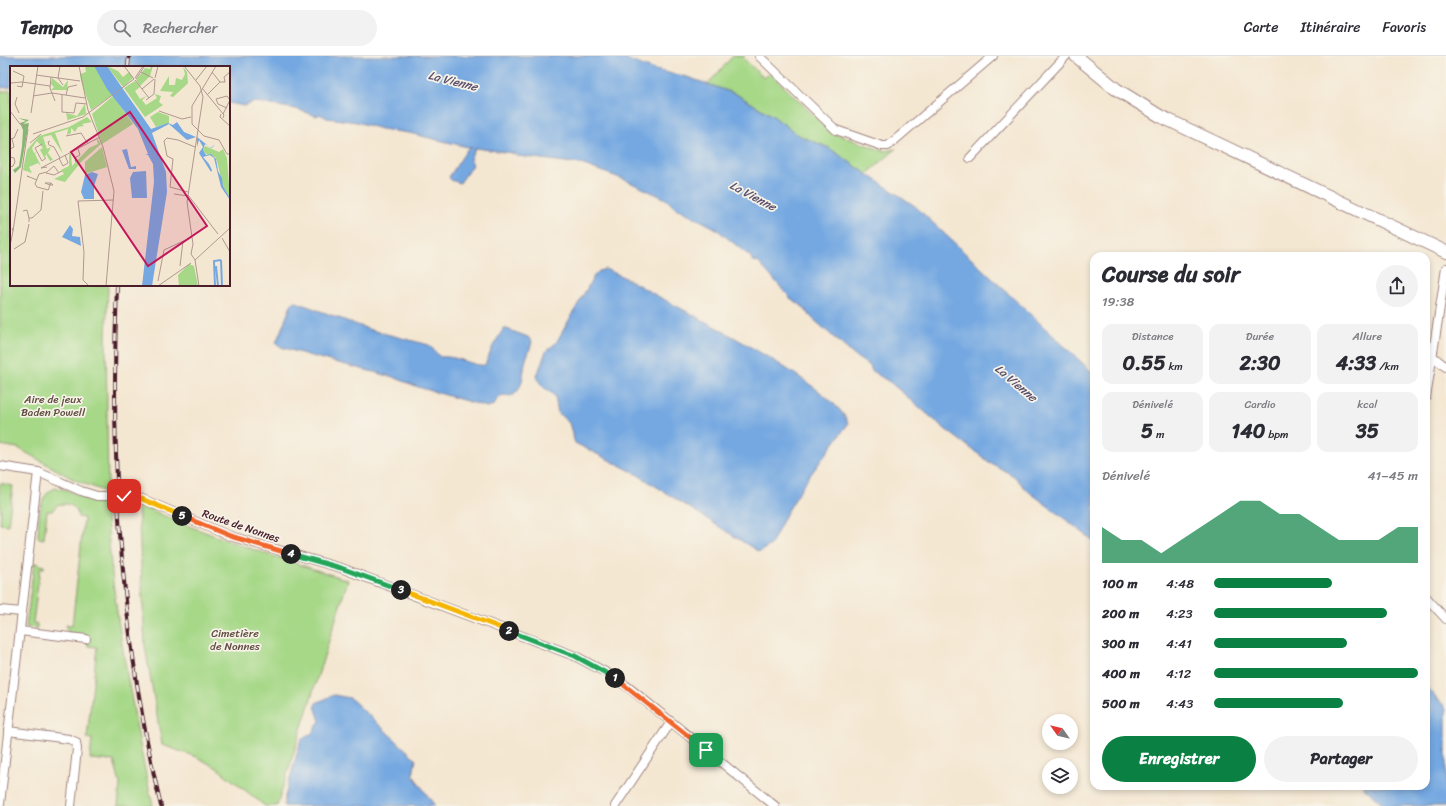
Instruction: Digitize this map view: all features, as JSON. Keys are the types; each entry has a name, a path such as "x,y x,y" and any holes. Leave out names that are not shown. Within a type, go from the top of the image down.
{"main road":[{"path":"1076,56 1116,89 1160,116 1446,252"}],"street":[{"path":"759,56 836,130 882,146 888,146 993,56"},
{"path":"970,158 1066,56"},
{"path":"1430,370 1446,268"},
{"path":"1432,356 1446,368"},
{"name":"Route de Nonnes","path":"0,466 38,472 90,494 103,497 128,496 142,499 230,536 341,568 575,656 605,672 671,722 776,806"},
{"path":"0,804 38,472"},
{"path":"1430,601 1446,619"},
{"path":"0,610 22,612"},
{"path":"20,631 86,639"},
{"path":"615,806 671,722"},
{"path":"8,731 70,738 76,742 77,749 71,806"}],"green space":[{"path":"733,56 745,56 743,58 764,78 770,73 831,132 880,150 885,151 896,149 867,174 829,148 798,135 773,116 736,94 708,84"},
{"name":"Aire de jeux Baden Powell","path":"10,90 10,286 108,286 106,340 108,493 73,479 18,448 0,445 0,92"},
{"path":"0,483 13,486 8,525 0,524"},
{"path":"56,488 68,490 83,498 106,500 109,550 119,623 141,751 153,806 118,806 120,784 114,761 90,759 92,739 87,738 97,647 88,646 88,642 84,641 84,635 69,633 66,628 66,625 72,626 84,518 78,517 76,510 71,505 57,505 52,511 47,511 44,539 38,538 39,517 42,502 50,491"},
{"name":"Cimetière de Nonnes","path":"138,504 215,536 348,580 277,806 265,806 217,768 197,757 162,745 145,646"},
{"path":"36,563 44,566 44,568 40,568 33,623 37,624 37,628 26,627 34,564"}],"water":[{"name":"La Vienne","path":"0,56 618,56 655,70 687,77 736,94 773,116 798,135 829,148 915,206 1090,370 1090,538 1028,491 1014,476 989,462 945,429 891,383 872,371 870,366 856,357 811,317 802,306 790,298 758,262 752,261 751,257 715,228 673,206 666,199 623,179 581,164 518,156 512,153 475,148 470,159 473,164 460,183 451,180 449,177 468,148 472,148 409,133 381,129 357,122 327,118 320,114 317,116 296,109 254,102 244,106 230,103 230,66 10,66 10,87 0,88"},
{"path":"605,269 629,280 737,339 797,375 822,393 840,410 848,424 808,478 786,514 771,545 759,552 635,473 575,443 569,423 558,413 555,396 541,385 537,376 546,351 556,343 594,276 599,271"},
{"path":"296,302 371,330 429,345 440,357 453,358 481,365 485,365 493,346 504,328 528,337 532,341 526,359 521,385 513,395 502,395 494,405 487,407 418,387 393,377 281,347 276,343 292,303"},
{"path":"1430,690 1446,708 1446,806 1386,806 1367,790 1430,790"},
{"path":"334,695 350,698 416,759 413,775 435,806 284,806 285,796 301,740 312,733 320,721 315,706 316,703"}],"railway":[{"path":"128,66 129,56"},
{"path":"117,286 115,417 121,547 127,612 136,676 147,741 161,806"}],"route":[{"path":"124,496 142,499 230,536 341,568 575,656 592,664 628,687 706,750"}]}
